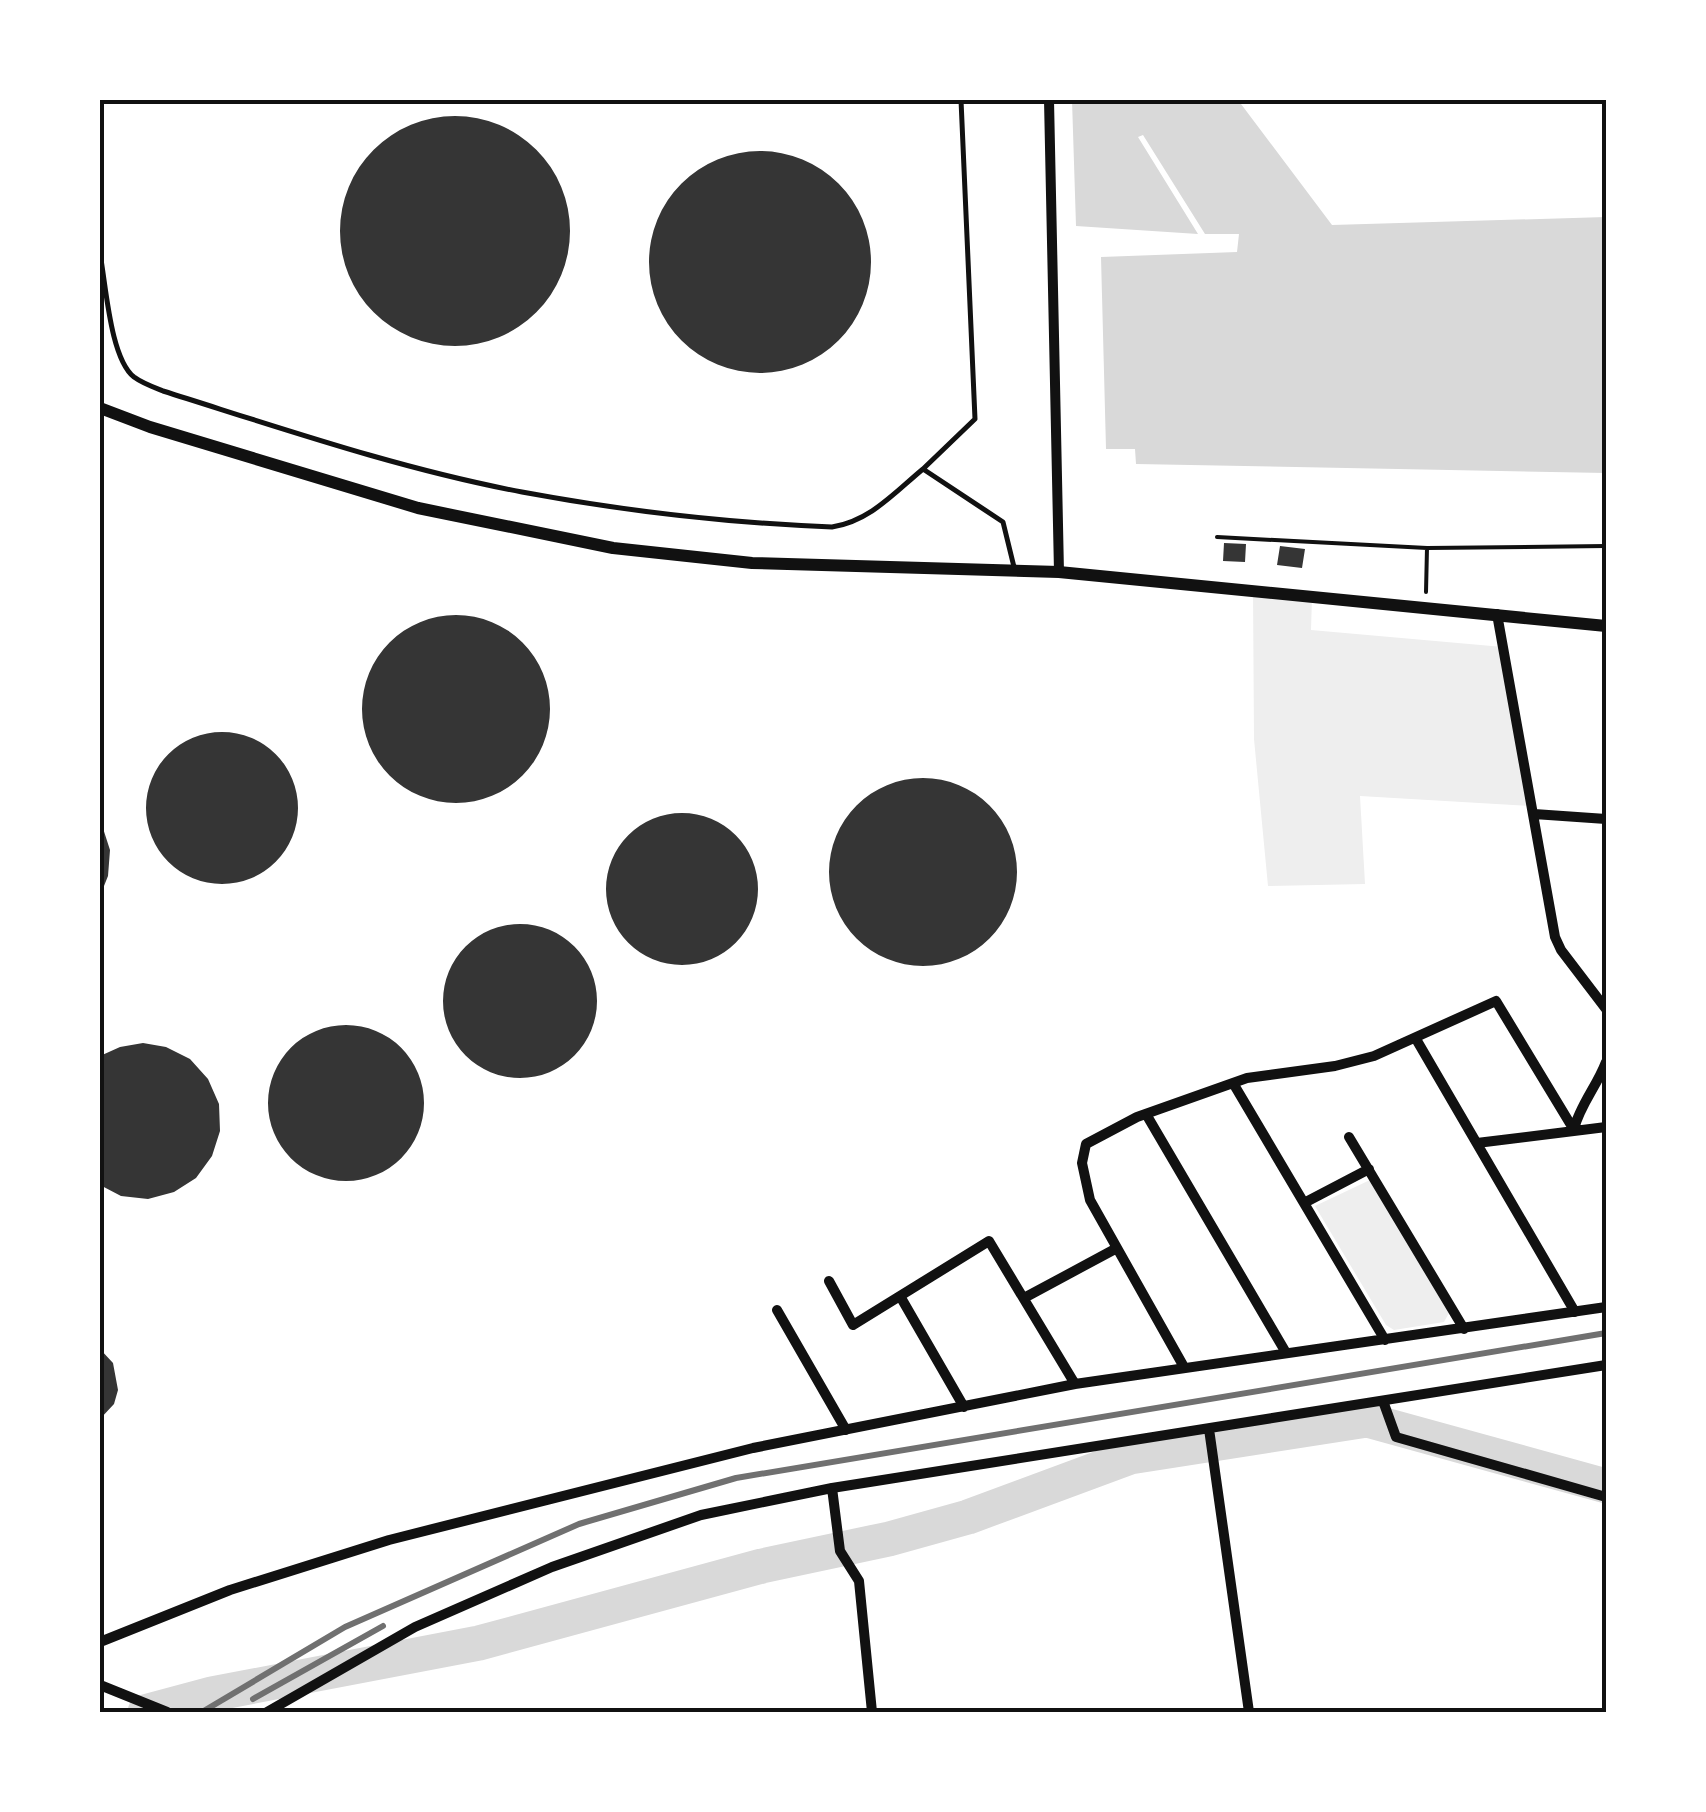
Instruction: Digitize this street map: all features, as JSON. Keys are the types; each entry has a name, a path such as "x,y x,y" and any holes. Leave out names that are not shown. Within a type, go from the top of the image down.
{"street":[{"path":"1048,100 1059,572"},
{"path":"100,408 418,508 564,540 677,557 752,564 1059,572 1606,626"},
{"path":"1497,614 1556,937 1561,950 1606,1009"},
{"path":"1534,814 1606,818"},
{"path":"1184,1367 1090,1200 1082,1152 1086,1144 1146,1114 1233,1083 1354,1062 1416,1039 1496,1001 1574,1130"},
{"path":"1416,1039 1575,1312"},
{"path":"1574,1130 1578,1113 1606,1062"},
{"path":"1233,1083 1385,1340"},
{"path":"1146,1114 1285,1351"},
{"path":"1477,1143 1606,1127"},
{"path":"1349,1136 1464,1328"},
{"path":"1304,1202 1369,1170"},
{"path":"829,1280 853,1325 989,1241 1074,1384"},
{"path":"1024,1298 1117,1248"},
{"path":"900,1296 964,1407"},
{"path":"100,1642 230,1590 389,1540 752,1448 1074,1384 1606,1307"},
{"path":"777,1310 846,1430"},
{"path":"268,1712 415,1627 552,1567 702,1515 832,1488 1606,1366"},
{"path":"1383,1401 1396,1437 1606,1497"},
{"path":"1210,1429 1249,1712"},
{"path":"832,1488 840,1551 858,1580 872,1712"},
{"path":"100,1685 166,1712"}],"lane":[{"path":"100,254 124,366 134,377 198,402 435,472 519,492 649,511 832,527 850,524 868,515 974,420 960,100"},
{"path":"923,468 1003,522 1014,570"}],"path":[{"path":"1217,537 1426,548 1606,546"},
{"path":"1425,607 1426,548"}],"shaded area":[{"path":"1072,100 1238,100 1332,225 1606,217 1606,473 1136,464 1135,449 1106,449 1101,257 1237,252 1239,234 1205,234 1143,135 1138,137 1198,234 1076,226"},
{"path":"1253,591 1312,597 1311,630 1503,647 1532,806 1360,796 1365,884 1268,886 1254,739"},
{"path":"1370,1180 1450,1311 1444,1322 1394,1330 1386,1325 1315,1206"}],"building":[{"path":"455,116 499,125 536,150 561,187 570,231 561,275 536,312 499,337 455,346 411,337 374,312 349,275 340,231 349,187 374,150 411,125"},
{"path":"760,151 803,159 839,183 863,219 871,262 863,305 839,341 803,365 760,373 717,365 681,341 657,305 649,262 657,219 681,183 717,159"},
{"path":"1224,543 1246,544 1245,562 1223,561"},
{"path":"1280,546 1305,549 1302,568 1277,565"},
{"path":"456,615 492,622 522,643 543,673 550,709 543,745 522,775 492,796 456,803 420,796 390,775 369,745 362,709 369,673 390,643 420,622"},
{"path":"222,732 251,738 276,754 292,779 298,808 292,837 276,862 251,878 222,884 193,878 168,862 152,837 146,808 152,779 168,754 193,738"},
{"path":"923,778 959,785 989,806 1010,836 1017,872 1010,908 989,938 959,959 923,966 887,959 857,938 836,908 829,872 836,836 857,806 887,785"},
{"path":"682,813 711,819 736,835 752,860 758,889 752,918 736,943 711,959 682,965 653,959 628,943 612,918 606,889 612,860 628,835 653,819"},
{"path":"100,819 110,850 108,876 100,896"},
{"path":"520,924 549,930 574,947 591,972 597,1001 591,1030 574,1055 549,1072 520,1078 491,1072 466,1055 449,1030 443,1001 449,972 466,947 491,930"},
{"path":"346,1025 376,1031 401,1048 418,1073 424,1103 418,1133 401,1158 376,1175 346,1181 316,1175 291,1158 274,1133 268,1103 274,1073 291,1048 316,1031"},
{"path":"143,1043 166,1047 190,1059 208,1079 219,1104 220,1131 212,1156 196,1178 174,1192 148,1199 121,1196 100,1185 100,1056"},
{"path":"100,1349 113,1363 118,1390 114,1404 100,1419"}],"waterway":[{"path":"145,1712 212,1694 479,1643 762,1566 889,1539 968,1517 1130,1457 1367,1420 1606,1486"}],"railway":[{"path":"202,1712 345,1627 579,1524 736,1478 1606,1333"},
{"path":"253,1699 383,1626"}]}
